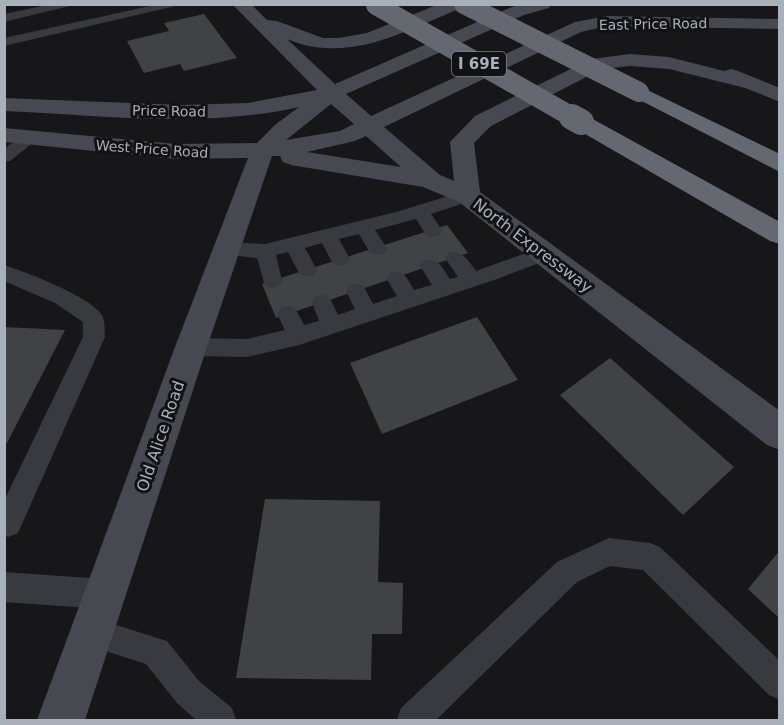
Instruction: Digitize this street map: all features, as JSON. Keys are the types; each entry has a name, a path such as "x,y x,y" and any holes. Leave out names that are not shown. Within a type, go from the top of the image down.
{"highway":[{"name":"I 69E","path":"464,4 780,164"},
{"name":"I 69E","path":"376,5 780,234"}],"main road":[{"path":"246,11 306,40 340,44 391,30 455,4"},
{"path":"262,152 284,129 333,93 518,11 543,4"},
{"path":"579,9 780,96"},
{"name":"North Expressway","path":"246,11 431,181 468,196 780,433"},
{"name":"East Price Road","path":"369,126 575,28 607,21 780,24"},
{"path":"468,196 462,142 483,121 598,63 630,60 669,63 752,84"},
{"name":"Price Road","path":"4,104 217,112 284,104 333,93"},
{"name":"West Price Road","path":"4,135 194,154 262,152 322,143 347,136 369,126"},
{"path":"262,152 431,181"},
{"name":"Old Alice Road","path":"61,720 191,347 262,152"}],"lane":[{"path":"4,18 72,4"},
{"path":"4,42 178,4"},
{"path":"4,157 29,138"},
{"path":"227,249 265,251 398,218 468,196"},
{"path":"420,211 433,230"},
{"path":"398,218 410,237"},
{"path":"364,227 377,248"},
{"path":"328,236 340,259"},
{"path":"294,244 307,270"},
{"path":"265,251 272,281"},
{"path":"191,347 247,348 299,336 472,280 543,254"},
{"path":"455,258 472,280"},
{"path":"430,266 445,288"},
{"path":"4,272 62,297 93,318 94,336 8,523"},
{"path":"396,278 409,299"},
{"path":"356,291 367,313"},
{"path":"322,302 332,325"},
{"path":"288,314 299,336"},
{"path":"413,720 567,572 609,552 650,557 780,684"},
{"path":"4,587 104,594"},
{"path":"91,632 156,652 188,692 220,720"}],"building":[{"path":"204,14 237,58 184,71 180,64 144,73 127,41 169,31 164,23"},
{"path":"447,225 468,253 276,318 262,284"},
{"path":"477,317 518,380 382,434 350,363"},
{"path":"4,327 65,330 7,443 4,443"},
{"path":"610,358 734,467 683,515 560,395"},
{"path":"265,499 380,501 378,582 403,583 402,634 372,634 371,680 236,678"},
{"path":"780,550 780,619 748,589"}]}
